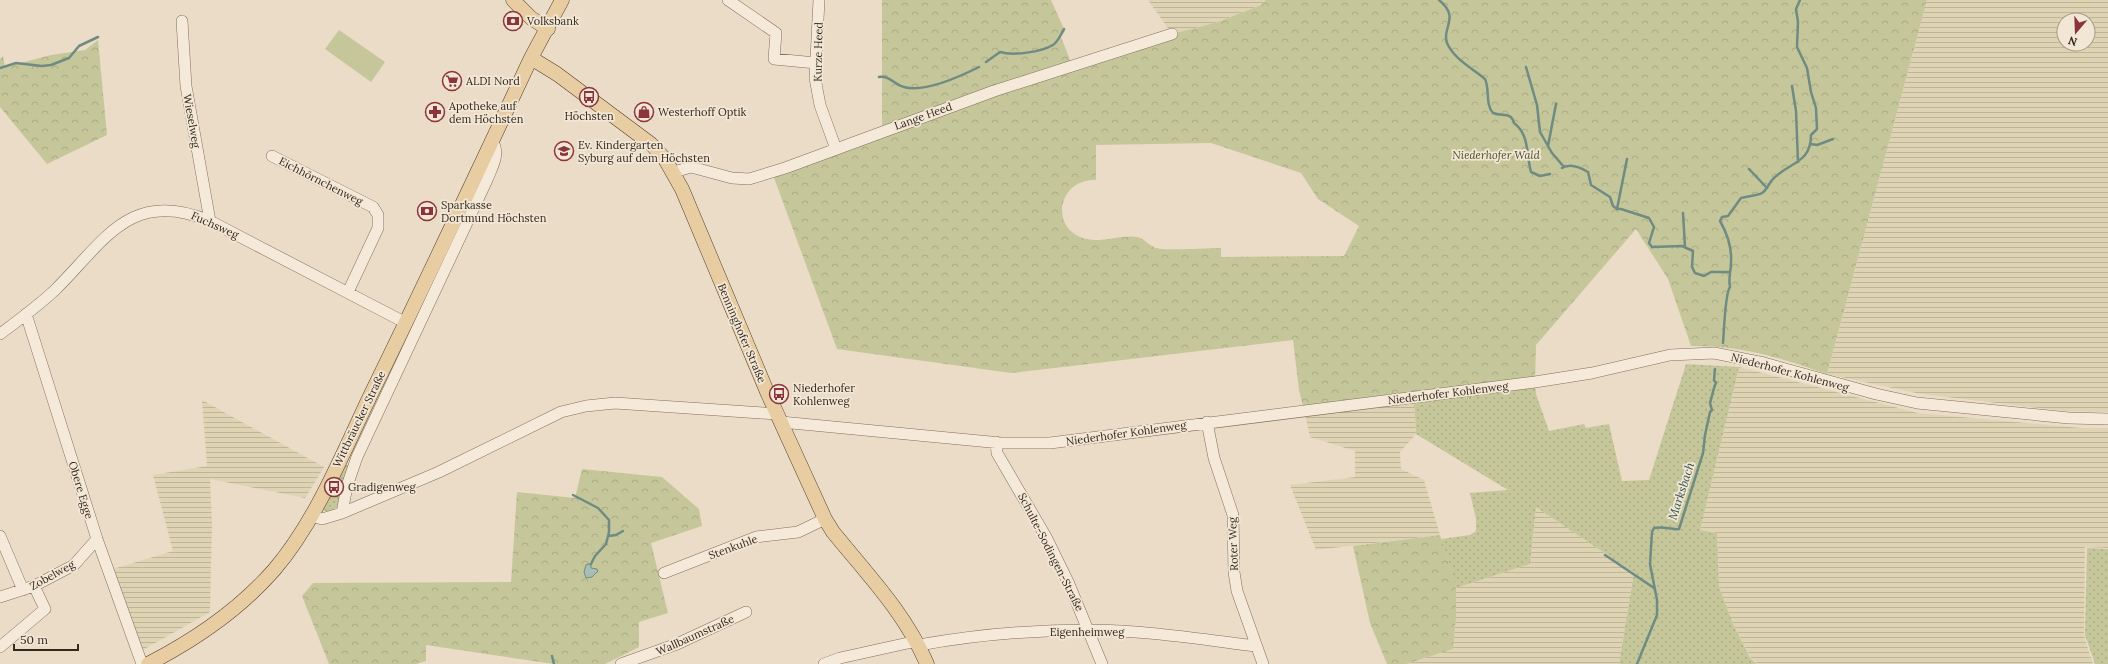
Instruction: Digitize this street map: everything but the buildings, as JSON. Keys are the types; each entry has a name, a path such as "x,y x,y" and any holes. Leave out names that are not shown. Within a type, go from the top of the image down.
{"main road":[{"path":"513,0 531,18 548,29"},
{"name":"Wittbräucker Straße","path":"148,664 214,625 240,605 274,570 310,516 331,478 406,323 531,58 548,29 562,0"},
{"name":"Benninghofer Straße","path":"531,58 557,74 639,134 659,151 674,172 779,418 825,519 833,532 895,606 918,643 927,664"}],"street":[{"path":"728,0 776,33 774,59 816,63"},
{"name":"Kurze Heed","path":"819,0 815,78 820,105 836,149"},
{"name":"Wieselweg","path":"182,20 186,86 210,220"},
{"name":"Lange Heed","path":"674,172 691,167 732,178 749,179 994,91 1172,34"},
{"name":"Wittbräucker Straße","path":"347,511 347,486 357,457 487,180 496,156 496,148 492,142"},
{"name":"Eichhörnchenweg","path":"272,156 373,207 378,215 378,228 348,292"},
{"name":"Fuchsweg","path":"0,334 54,291 107,234 134,217 149,213 180,211 193,213 210,220 406,323"},
{"name":"Obere Egge","path":"26,314 97,539 142,664"},
{"name":"Niederhofer Kohlenweg","path":"310,516 322,519 347,511 439,472 561,412 586,406 630,403 996,442 1050,443 1207,422 1558,379 1670,355 1700,352 1731,355 1831,383 1917,402 2069,418 2108,419"},
{"name":"Roter Weg","path":"1207,422 1214,458 1233,515 1234,572 1237,591 1262,664"},
{"name":"Schulte-Sodingen-Straße","path":"996,442 997,453 1046,538 1089,630 1102,664"},
{"name":"Stenkuhle","path":"664,573 756,537 798,532 825,519"},
{"path":"0,536 23,590"},
{"name":"Zobelweg","path":"0,598 34,586 74,566 97,539"},
{"path":"0,647 45,609 34,586"},
{"name":"Wallbaumstraße","path":"621,664 677,644 746,612"},
{"name":"Eigenheimweg","path":"824,664 840,658 918,643 1010,633 1089,630 1165,634 1255,646"}],"shaded area":[{"path":"1148,0 1266,0 1261,5 1218,22 1172,34"},
{"path":"1927,0 2108,0 2108,412 2064,411 1921,394 1827,374"},
{"path":"1739,367 1918,413 2081,428 2108,428 2108,548 2085,547 2084,636 2093,664 1758,664 1750,657 1733,624 1719,587 1717,533 1700,530"},
{"path":"1414,397 1416,434 1400,452 1401,469 1424,480 1440,535 1316,550 1290,485 1355,477 1355,451 1310,437 1304,410"},
{"path":"202,400 324,467 305,498 210,479 212,523 210,612 141,651 113,569 173,551 153,475 207,466"},
{"path":"1536,507 1634,573 1619,664 1406,664 1453,649 1456,618 1456,588 1530,564"},
{"path":"591,564 591,568 597,569 598,571 592,577 586,578 584,572 586,565"}],"green space":[{"name":"Niederhofer Wald","path":"882,0 1051,0 1065,31 1061,37 1074,70 1172,34 1218,22 1261,5 1266,0 1927,0 1827,374 1776,358 1744,350 1709,346 1691,346 1668,279 1636,229 1536,345 1535,382 1304,410 1299,390 1293,340 1011,373 837,349 773,175 882,130","holes":["1211,143 1301,173 1318,199 1359,226 1344,256 1221,257 1221,248 1161,249 1154,247 1138,237 1131,236 1103,240 1089,240 1072,232 1065,224 1062,214 1063,204 1067,194 1074,187 1084,181 1096,180 1096,145"]},
{"path":"339,30 385,62 371,82 325,49"},
{"path":"98,40 107,135 47,164 0,107 0,59 3,56 5,67 51,55 85,50"},
{"path":"1686,364 1739,367 1700,530 1717,533 1719,587 1733,624 1750,658 1757,664 1619,664 1634,573 1536,507 1530,564 1456,588 1441,539 1470,535 1476,531 1476,519 1470,493 1508,490 1416,434 1414,397 1535,382 1536,394 1549,431 1584,424 1586,428 1609,424 1622,481 1649,480"},
{"path":"343,463 351,467 338,508 330,512 325,511 321,509"},
{"path":"582,469 662,477 699,509 702,526 651,543 668,613 639,622 639,647 605,664 554,664 426,645 426,661 416,664 329,664 302,596 313,583 511,582 517,492 575,498"},
{"path":"1440,535 1456,588 1456,618 1453,649 1406,664 1387,664 1370,623 1353,546"},
{"path":"2087,548 2108,549 2108,664 2095,664 2085,635"}],"waterway":[{"name":"Marksbach","path":"1439,0 1449,12 1450,18 1446,38 1450,49 1459,59 1485,79 1488,101 1493,113 1511,117 1523,133 1527,146 1531,172 1540,176 1550,174"},
{"path":"1723,343 1726,304 1730,287 1731,252 1725,231 1720,221 1722,217 1728,216 1741,198 1762,193 1766,190 1774,178 1804,157 1810,144 1811,135 1817,129 1816,108 1811,92 1807,68 1797,47 1798,22 1796,9 1800,0"},
{"name":"Lange Heed","path":"986,62 1000,52 1012,54 1034,51 1053,45 1064,29"},
{"path":"0,68 16,63 42,66 51,65 69,58 79,46 98,37"},
{"name":"Lange Heed","path":"879,77 886,77 904,87 922,88 942,83 979,67"},
{"path":"1526,67 1537,105 1540,132 1552,153 1564,167"},
{"path":"1792,86 1796,111 1798,162"},
{"path":"1548,146 1556,104"},
{"path":"1811,144 1817,145 1833,139"},
{"path":"1617,209 1627,159"},
{"name":"Marksbach","path":"1562,168 1572,166 1585,170 1588,172 1591,185 1610,197 1613,206 1617,209 1649,218 1654,227 1649,243 1652,247 1682,246 1693,251 1692,267 1695,273 1704,276 1711,272 1730,272"},
{"path":"1749,169 1767,188"},
{"path":"1683,213 1685,247"},
{"name":"Marksbach","path":"1637,664 1657,615 1657,600 1650,564 1652,532 1654,528 1679,529 1703,453 1705,435 1710,412 1712,410 1710,403 1716,383 1714,380 1715,369"},
{"path":"573,495 598,508 609,520 609,532 606,544 595,556 591,564"},
{"path":"608,536 616,535 623,531"},
{"path":"1605,555 1654,588"},
{"path":"552,656 554,664"}],"place":[{"name":"Volksbank","path":"513,21"},
{"name":"ALDI Nord","path":"452,81"},
{"name":"Höchsten","path":"589,97"},
{"name":"Apotheke auf dem Höchsten","path":"435,112"},
{"name":"Westerhoff Optik","path":"644,112"},
{"name":"Ev. Kindergarten Syburg auf dem Höchsten","path":"564,151"},
{"name":"Sparkasse Dortmund Höchsten","path":"427,211"},
{"name":"Niederhofer Kohlenweg","path":"779,394"},
{"name":"Gradigenweg","path":"334,487"}]}
